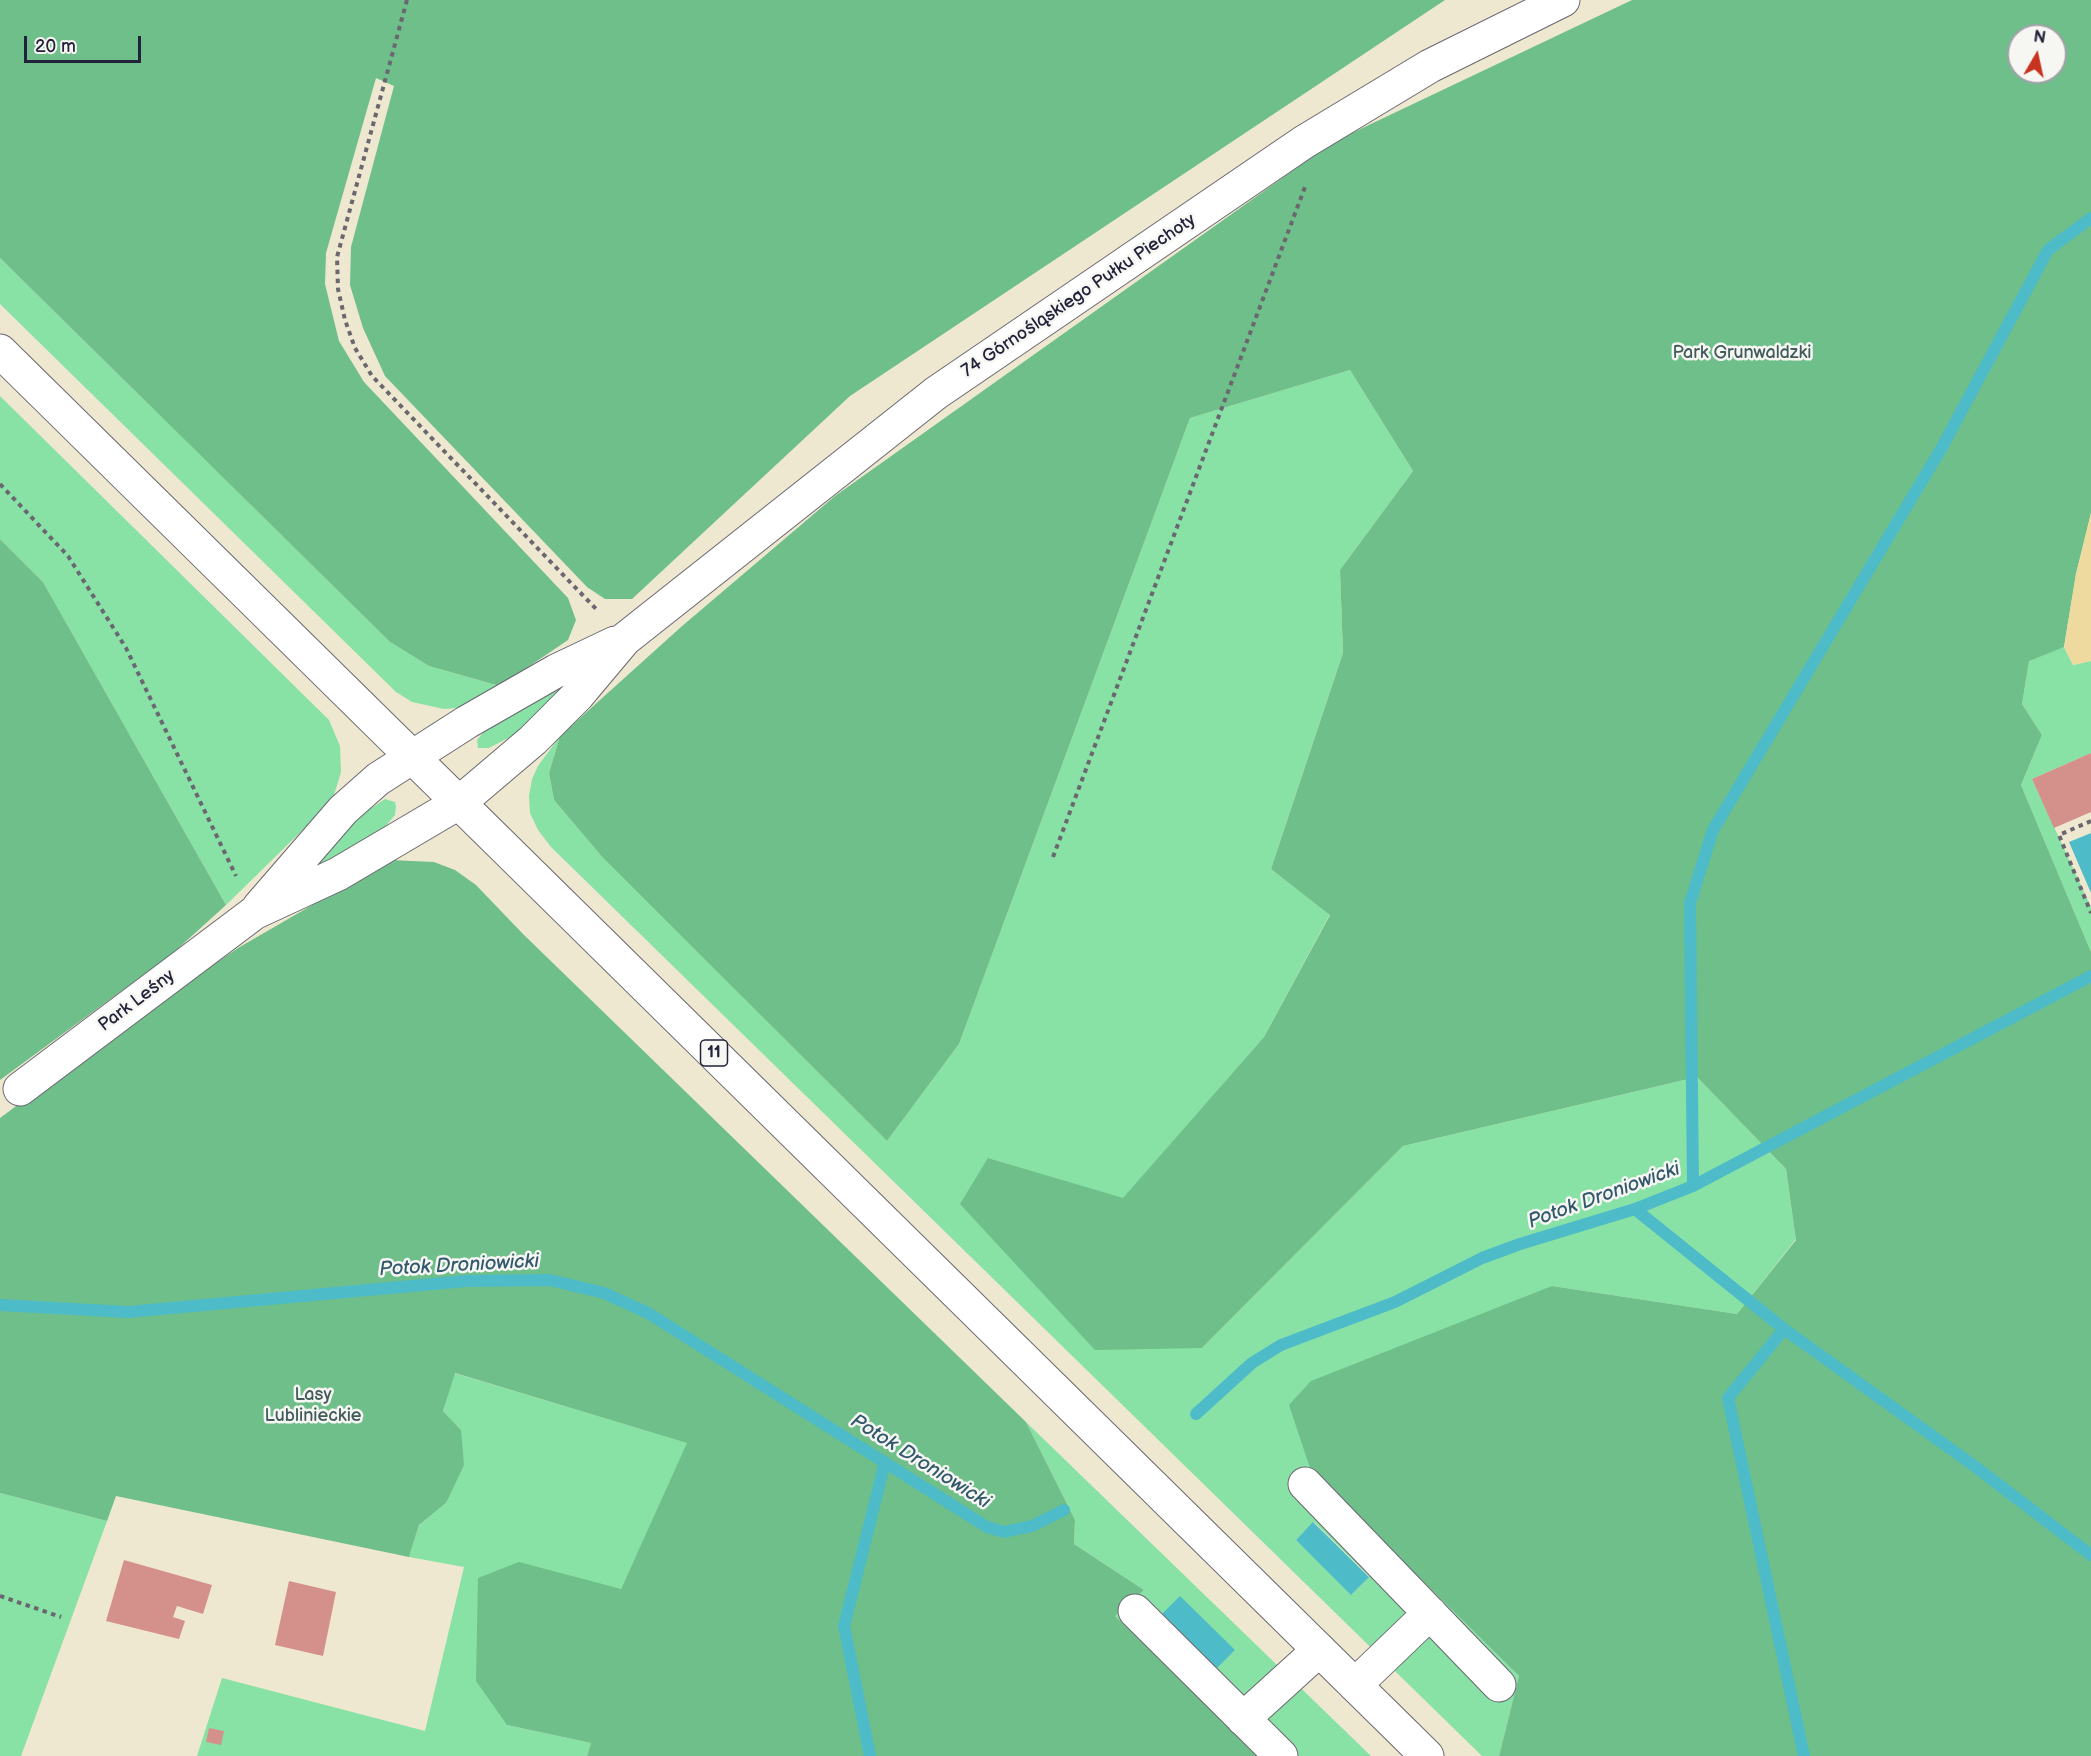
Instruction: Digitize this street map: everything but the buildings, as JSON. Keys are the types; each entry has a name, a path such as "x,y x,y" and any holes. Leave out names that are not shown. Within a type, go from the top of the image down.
{"main road":[{"name":"74 Górnośląskiego Pułku Piechoty","path":"460,802 533,740 578,695 625,639 936,393 1304,142 1430,66 1563,0"},
{"name":"11","path":"0,351 1427,1756"},
{"name":"74 Górnośląskiego Pułku Piechoty","path":"412,756 556,671 625,639"},
{"name":"Park Leśny","path":"254,913 343,810 378,779 412,756"},
{"name":"Park Leśny","path":"20,1089 254,913 338,874 460,802"},
{"path":"1305,1484 1499,1685"},
{"path":"1135,1611 1281,1756"},
{"path":"1355,1685 1430,1613"},
{"path":"1243,1719 1319,1650"}],"path":[{"path":"407,0 337,258 338,289 345,320 355,348 372,376 625,639"},
{"path":"1053,857 1313,164 1304,142"},
{"path":"0,484 68,556 126,648 254,913"},
{"path":"2091,821 2059,835 2091,914"},
{"path":"0,1596 61,1617"}],"green space":[{"path":"0,0 1445,0 850,396 632,599 605,599 587,587 385,376 363,328 350,285 351,247 394,86 376,78 326,253 325,284 339,341 364,382 568,598 576,620 568,640 500,686 429,666 390,642 0,258"},
{"name":"Park Grunwaldzki","path":"1632,0 2091,0 2091,513 2076,574 2064,647 2029,661 2022,704 2042,735 2021,785 2091,952 2091,1756 1499,1756 1519,1676 1311,1471 1289,1405 1311,1381 1552,1286 1737,1314 1796,1240 1786,1169 1697,1077 1403,1146 1202,1348 1095,1350 960,1204 988,1158 1123,1198 1264,1037 1330,915 1271,869 1343,653 1340,570 1413,471 1350,370 1190,418 959,1044 887,1141 603,858 554,800 549,773 560,736 681,627 835,496 1333,142"},
{"path":"0,258 390,642 429,666 500,686 457,708 444,709 412,702 396,692 0,304"},
{"path":"1350,370 1413,471 1340,570 1343,653 1271,869 1330,914 1264,1037 1123,1199 988,1158 1202,1348 1403,1146 1697,1077 1786,1169 1796,1239 1737,1314 1552,1286 1311,1471 1519,1676 1499,1756 1482,1756 551,847 538,830 530,813 529,796 532,779 538,766 560,736 549,773 554,800 603,858 887,1141 959,1044 1190,418","holes":["1314,1522 1369,1576 1352,1594 1296,1540"]},
{"path":"0,396 329,720 340,746 341,772 334,795 321,812 226,905 43,582 0,539"},
{"path":"0,539 43,582 226,905 173,953 0,1080"},
{"path":"2064,647 2073,665 2091,661 2091,753 2032,779 2091,907 2091,952 2021,785 2042,735 2022,704 2029,660"},
{"path":"579,672 538,716 512,736 489,748 478,748 477,740 486,729"},
{"path":"385,799 395,802 396,807 395,815 383,829 299,883 295,878 367,811"},
{"name":"Lasy Lublinieckie","path":"390,860 434,862 455,870 476,885 523,934 1026,1422 1075,1520 1074,1544 1144,1590 1115,1616 1261,1756 587,1756 591,1743 507,1725 476,1681 478,1578 519,1562 621,1589 687,1443 455,1373 443,1411 461,1430 464,1465 446,1503 419,1525 409,1557 116,1496 107,1521 0,1493 0,1118 140,1014 238,948"},
{"path":"454,1373 688,1443 621,1589 507,1725 591,1743 587,1756 197,1756 222,1678 425,1731 464,1567 409,1557 419,1525 446,1503 461,1430 443,1411"},
{"path":"1026,1422 1371,1756 1261,1756 1115,1616 1144,1590 1074,1544 1075,1520"},
{"path":"0,1493 107,1521 21,1756 0,1756"}],"sand":[{"path":"2091,513 2091,661 2073,665 2064,647 2076,574"}],"water":[{"path":"2091,833 2091,893 2069,842"},
{"path":"1313,1522 1369,1577 1351,1595 1296,1540"},
{"path":"1180,1596 1235,1650 1217,1668 1162,1614"}],"waterway":[{"path":"1693,1186 1690,903 1713,830 1941,449 2048,250 2091,218"},
{"name":"Potok Droniowicki","path":"1196,1414 1252,1363 1281,1345 1395,1302 1482,1258 1635,1209 1693,1186 2091,976"},
{"path":"1635,1209 1784,1329 1973,1465 2091,1555"},
{"name":"Potok Droniowicki","path":"0,1305 128,1312 466,1281 550,1280 604,1293 648,1313 987,1527 1004,1532 1032,1526 1064,1510"},
{"path":"1784,1329 1728,1398 1804,1756"},
{"path":"870,1756 844,1626 885,1462"}]}
